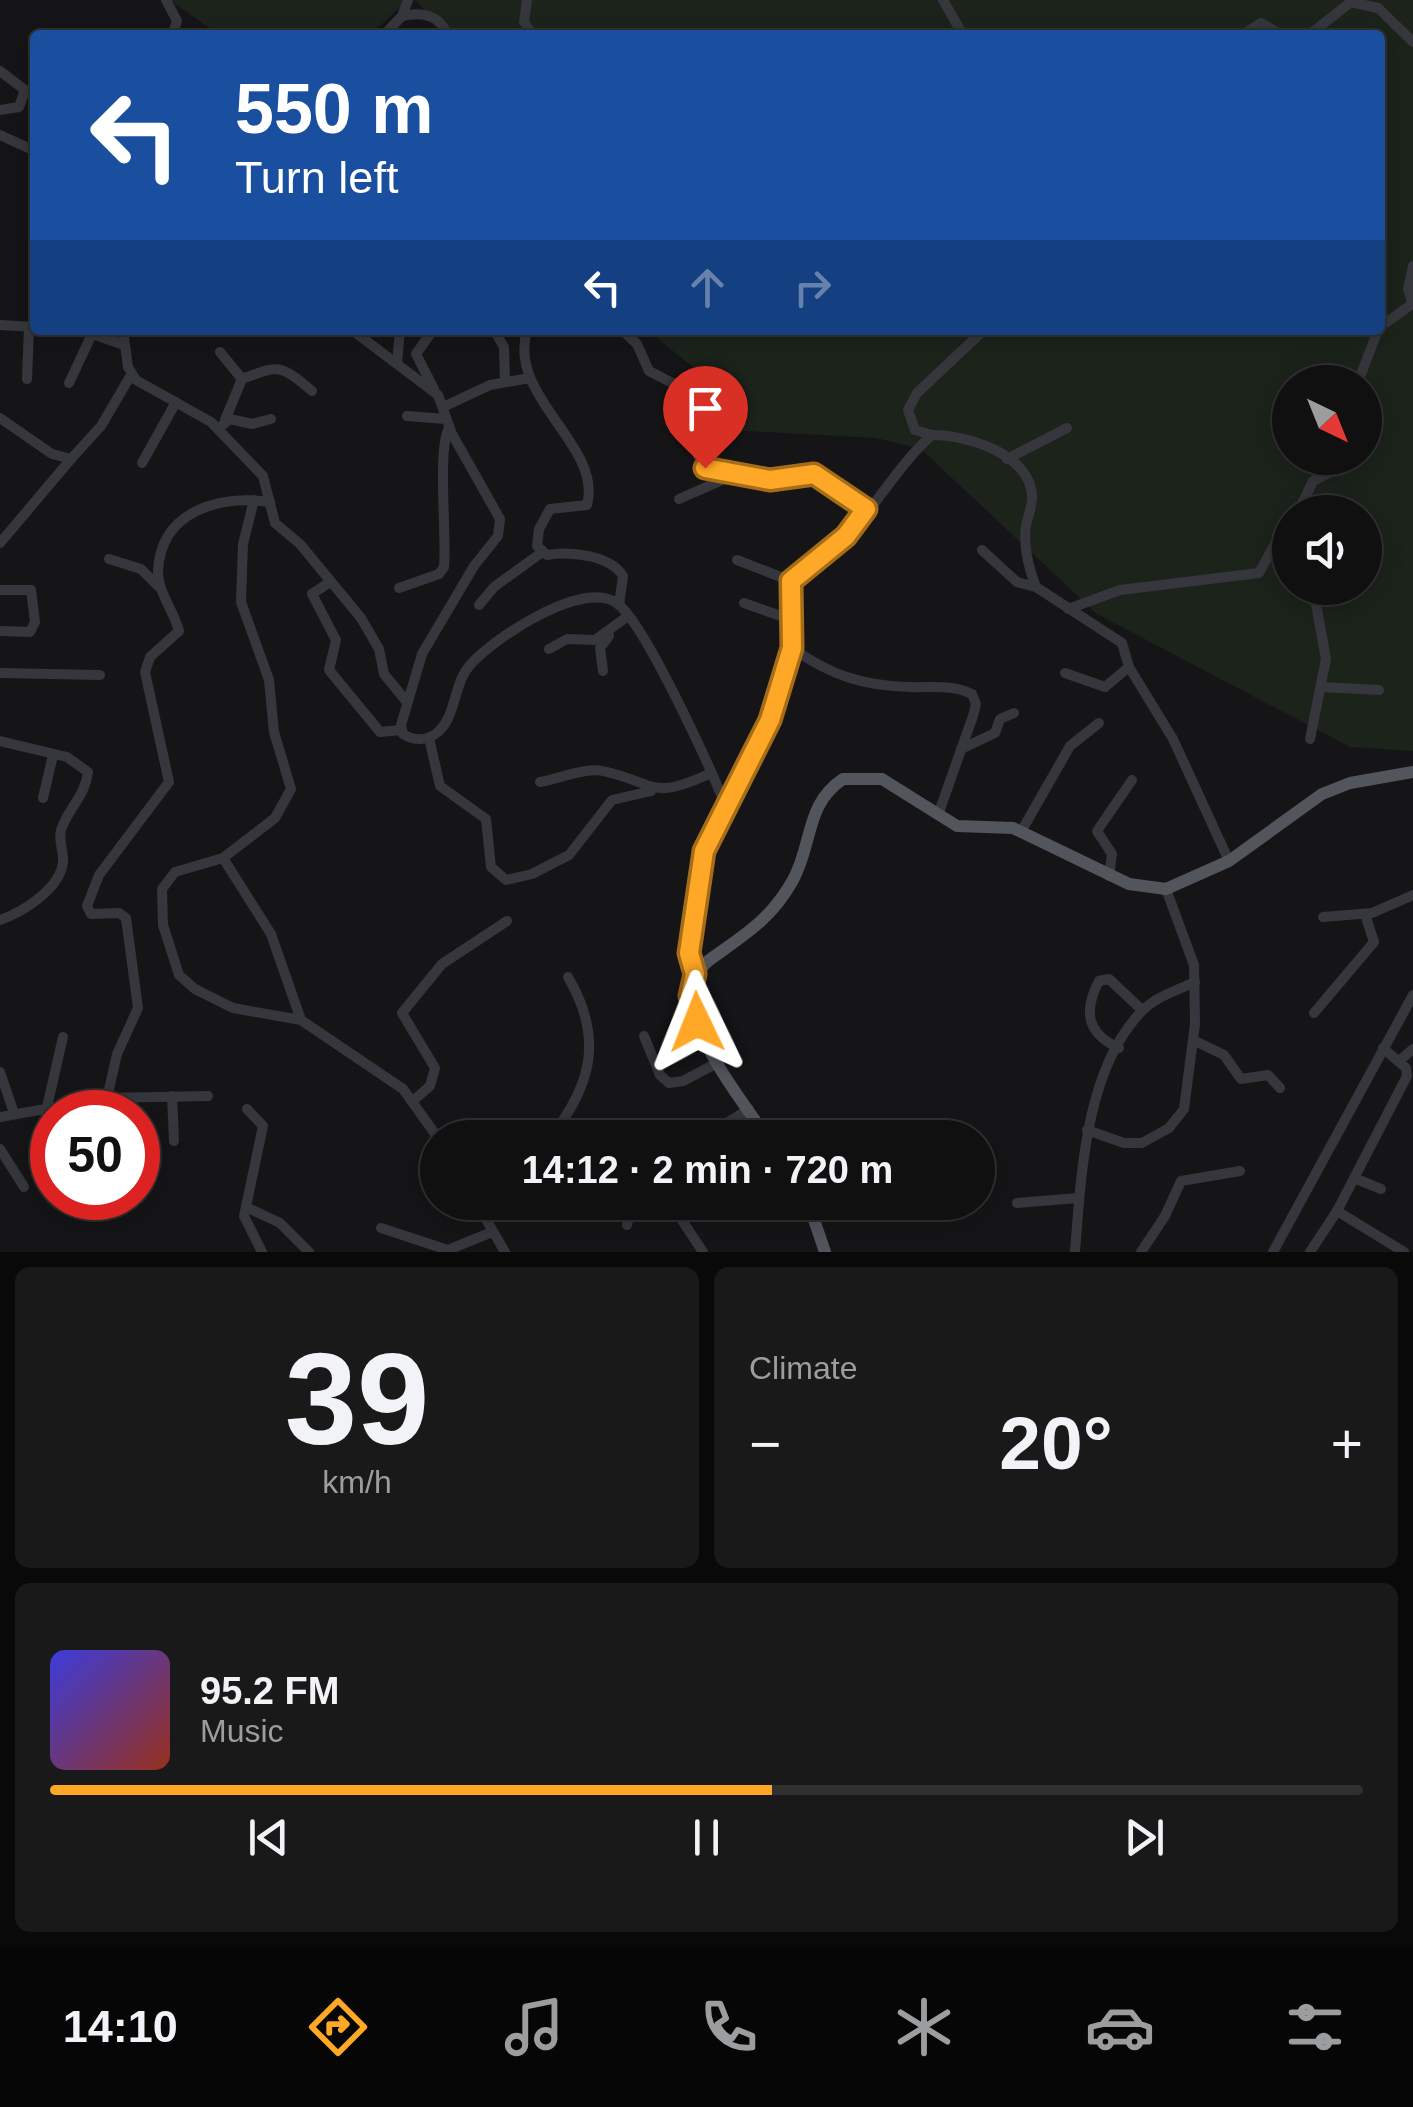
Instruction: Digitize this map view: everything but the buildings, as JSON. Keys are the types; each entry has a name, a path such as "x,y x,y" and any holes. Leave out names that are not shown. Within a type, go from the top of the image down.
{"main road":[{"path":"756,1120 719,1062 692,1008 695,974 754,932 774,911 800,867 816,807 832,786 854,776 882,779 956,826 1022,830 1109,876 1166,890 1229,861 1322,794 1350,783 1413,772"},
{"path":"815,1220 825,1252"}],"street":[{"path":"166,0 175,15"},
{"path":"173,30 183,0"},
{"path":"389,30 402,16 408,0"},
{"path":"527,0 528,30"},
{"path":"943,0 959,30"},
{"path":"1314,30 1336,9 1351,2 1378,8 1413,42"},
{"path":"402,16 423,13 444,30"},
{"path":"1250,30 1261,23 1273,30"},
{"path":"0,70 20,81 25,90 19,107 0,110"},
{"path":"0,135 30,149"},
{"path":"1385,325 1413,304 1408,289 1413,266"},
{"path":"0,325 30,327"},
{"path":"27,379 31,335"},
{"path":"68,383 86,335"},
{"path":"96,335 124,345"},
{"path":"0,542 101,426 131,375 123,335"},
{"path":"359,335 436,393"},
{"path":"397,363 400,335"},
{"path":"427,335 416,354 498,512 500,530 426,644 406,701 401,730 406,737 430,738 445,724 469,666 522,626 580,597 604,597 620,605 653,654 726,807"},
{"path":"497,335 504,348 505,382"},
{"path":"528,335 530,378 588,474 586,504 547,512 537,534 542,553"},
{"path":"627,335 637,344 649,371 688,391 689,425 701,465 770,480 814,474 866,509"},
{"path":"979,335 921,389 908,420 916,430 932,435 973,440 1019,469 1032,496 1025,537 1036,587"},
{"path":"1365,365 1377,335"},
{"path":"220,352 242,379"},
{"path":"221,424 242,379 274,367 288,371 312,391"},
{"path":"131,375 221,424 263,476 279,528 300,544 366,626 384,674 406,701"},
{"path":"406,416 446,418 505,382 530,378"},
{"path":"142,463 176,402"},
{"path":"0,418 52,454 71,459"},
{"path":"399,588 439,574 444,567 446,502 440,449 446,418"},
{"path":"221,424 252,424 271,419"},
{"path":"1007,458 1067,428"},
{"path":"791,581 846,536 892,475 932,435"},
{"path":"679,499 737,473"},
{"path":"1306,495 1313,481 1324,475"},
{"path":"254,500 243,544 242,606 271,686 274,732 292,789 281,812 223,858 175,872 162,889 163,924 178,974 195,989 233,1008 302,1020 384,1075 414,1100 427,1120"},
{"path":"153,572 168,539 193,510 214,501 270,502"},
{"path":"1068,609 1120,590 1259,573 1272,549"},
{"path":"982,550 1017,582 1036,587 1118,639 1130,667 1156,704 1229,861"},
{"path":"479,606 494,587 542,553 567,552 614,564 624,576 620,605"},
{"path":"109,559 153,572 179,630 150,657 145,672 169,782 99,875 87,906 92,914 119,912 126,918 137,999 109,1090"},
{"path":"737,560 791,581"},
{"path":"695,974 689,953 707,845 759,746 792,648 791,581"},
{"path":"330,582 312,594 336,640 329,670 380,732 401,730"},
{"path":"0,590 28,588 35,598 32,631 0,631"},
{"path":"744,603 792,620"},
{"path":"1310,738 1326,640 1317,605"},
{"path":"549,649 567,639 595,640 628,616"},
{"path":"603,671 600,648 614,627"},
{"path":"792,648 822,669 851,681 949,686 972,694 976,704 938,816"},
{"path":"1064,674 1106,687 1130,667"},
{"path":"0,674 100,674"},
{"path":"1321,687 1379,690"},
{"path":"962,749 995,733 1000,719 1014,713"},
{"path":"1022,830 1070,746 1098,723"},
{"path":"430,738 440,786 486,819 491,867 506,880 532,874 569,855 612,800 678,787 709,774"},
{"path":"0,741 71,759 88,772 81,800 61,830 63,865 42,895 19,913 0,920"},
{"path":"42,798 54,755"},
{"path":"540,782 602,771 651,791"},
{"path":"1109,876 1112,854 1096,832 1132,780"},
{"path":"223,858 272,934 302,1020"},
{"path":"1087,1130 1132,1144 1178,1121 1184,1108 1194,1040 1195,982 1190,949 1166,890"},
{"path":"1322,918 1365,914 1413,895"},
{"path":"1314,1013 1374,942 1365,914"},
{"path":"414,1100 430,1086 435,1068 402,1013 442,964 506,921"},
{"path":"564,1120 574,1106 592,1040 585,1006 568,977"},
{"path":"1119,1048 1098,1037 1092,1027 1089,1002 1100,981 1109,979 1142,1010"},
{"path":"1075,1252 1087,1130 1119,1048 1142,1010 1195,982"},
{"path":"1273,1252 1413,995"},
{"path":"644,1036 660,1075 670,1082 683,1081 719,1062"},
{"path":"51,1090 63,1038"},
{"path":"1194,1040 1224,1055 1241,1079 1268,1075 1280,1088"},
{"path":"1310,1252 1337,1211 1407,1076 1399,1061 1383,1048"},
{"path":"1399,1061 1413,1049"},
{"path":"0,1072 14,1114"},
{"path":"160,1096 208,1096"},
{"path":"172,1096 174,1141"},
{"path":"247,1108 263,1126 254,1151 244,1221 262,1252"},
{"path":"732,1120 749,1109"},
{"path":"0,1116 30,1111"},
{"path":"0,1149 24,1187"},
{"path":"1141,1252 1166,1216 1181,1181 1240,1172"},
{"path":"1354,1178 1380,1189"},
{"path":"1017,1203 1078,1198"},
{"path":"246,1207 280,1223 309,1252"},
{"path":"1337,1211 1404,1252"},
{"path":"486,1220 505,1252"},
{"path":"627,1224 628,1220"},
{"path":"682,1220 703,1252"},
{"path":"381,1228 448,1250 492,1232"}],"shaded area":[{"path":"170,0 408,0 375,30 212,30"},
{"path":"415,0 1413,0 1413,751 1350,747 1097,614 921,449 876,438 728,430 694,368 653,335 1385,335 1385,30 444,30"}],"route":[{"path":"697,1022 690,996 695,974 689,953 704,851 770,720 794,636 791,581 796,573 846,536 866,509 814,474 770,480 705,468"}]}
